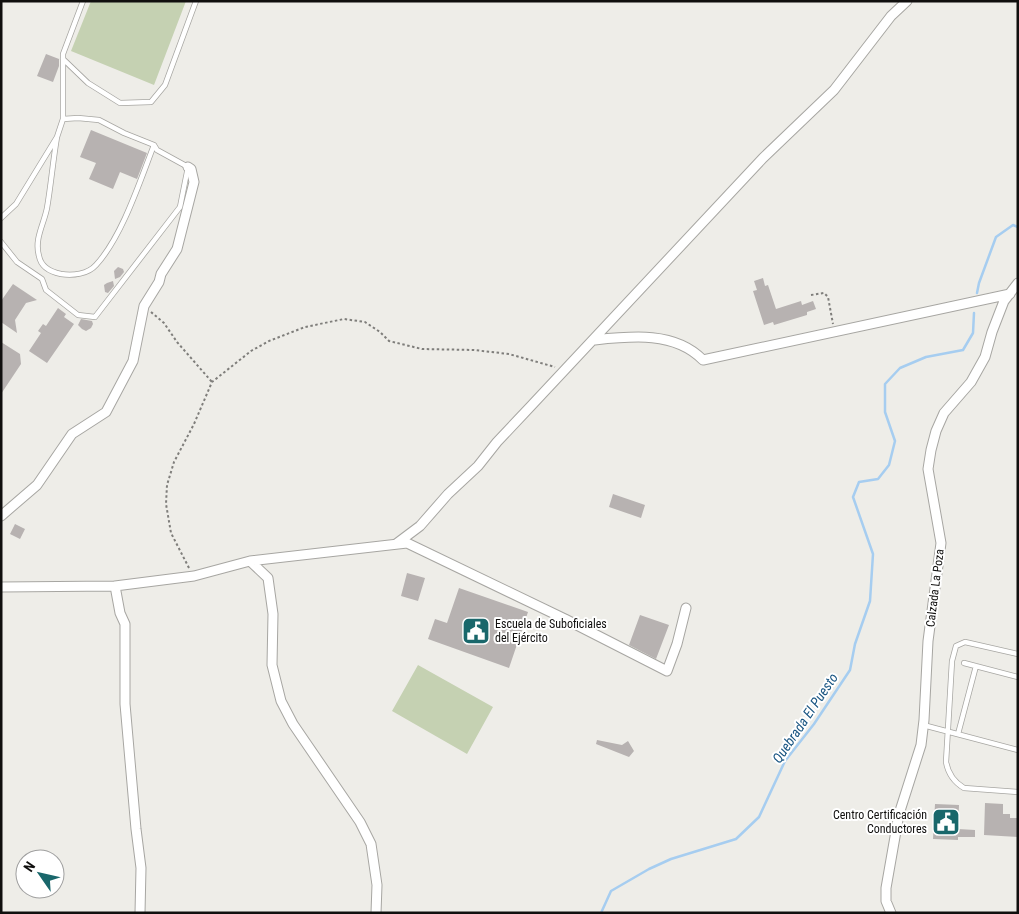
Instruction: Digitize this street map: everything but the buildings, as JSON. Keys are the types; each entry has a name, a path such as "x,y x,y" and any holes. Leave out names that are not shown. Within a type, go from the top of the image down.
{"street":[{"path":"396,544 420,526 448,494 478,466 497,442 763,158 834,90 891,16 906,1"},
{"path":"1,516 37,485 72,434 106,412 133,361 144,306 159,282 161,274 178,249 194,182 191,169 188,167"},
{"name":"Calzada La Poza","path":"891,913 886,901 886,888 899,814 921,745 928,642 941,543 928,469 931,450 936,431 944,413 971,382 985,357 1004,301 1018,283"},
{"path":"594,340 650,336 693,350 702,360 1010,294"},
{"path":"1,587 115,586 194,576 250,561 407,543 565,619 667,671 677,644 686,608"},
{"path":"250,561 268,578 273,614 272,665 281,701 293,724 360,822 371,844 377,885 376,913"},
{"path":"115,586 120,613 125,624 125,704 141,868 140,913"}],"lane":[{"path":"83,1 63,54 63,119 57,137 46,210 37,240 39,258 49,271 80,275 95,266 127,213 154,145"},
{"path":"63,59 88,83 120,103 151,102 165,85 196,1"},
{"path":"1,242 17,262 42,279 46,290 78,315 95,317 180,207 188,167 157,150 154,145 124,134 99,120 63,119"},
{"path":"1,218 16,204 57,137"},
{"path":"42,279 49,271"},
{"path":"1018,654 964,642 956,646 952,661 946,762 948,770 958,785 964,788 1018,792"},
{"path":"964,663 1018,677"},
{"path":"958,734 976,666"},
{"path":"923,725 1018,750"}],"path":[{"path":"812,295 824,293 828,297 835,332"},
{"path":"144,306 164,323 177,342 212,382"},
{"path":"194,576 171,533 166,504 167,485 174,462 194,424 212,382 251,351 269,341 305,327 344,319 365,322 389,341 422,349 474,350 509,354 564,370"}],"green space":[{"path":"91,1 186,1 154,85 71,51"},
{"path":"418,665 493,707 467,754 392,711"}],"waterway":[{"name":"Quebrada El Puesto","path":"977,293 996,237 1013,225 1018,227"},
{"name":"Quebrada El Puesto","path":"601,913 611,891 649,869 671,859 736,839 759,817 785,761 814,724 850,670 855,644 870,601 873,554 853,497 859,482 878,479 889,465 895,441 885,412 885,384 900,368 926,357 963,350 973,333 974,313"}],"place":[{"name":"Escuela de Suboficiales del Ejército","path":"476,631"},
{"name":"Centro Certificación Conductores","path":"946,822"}]}
